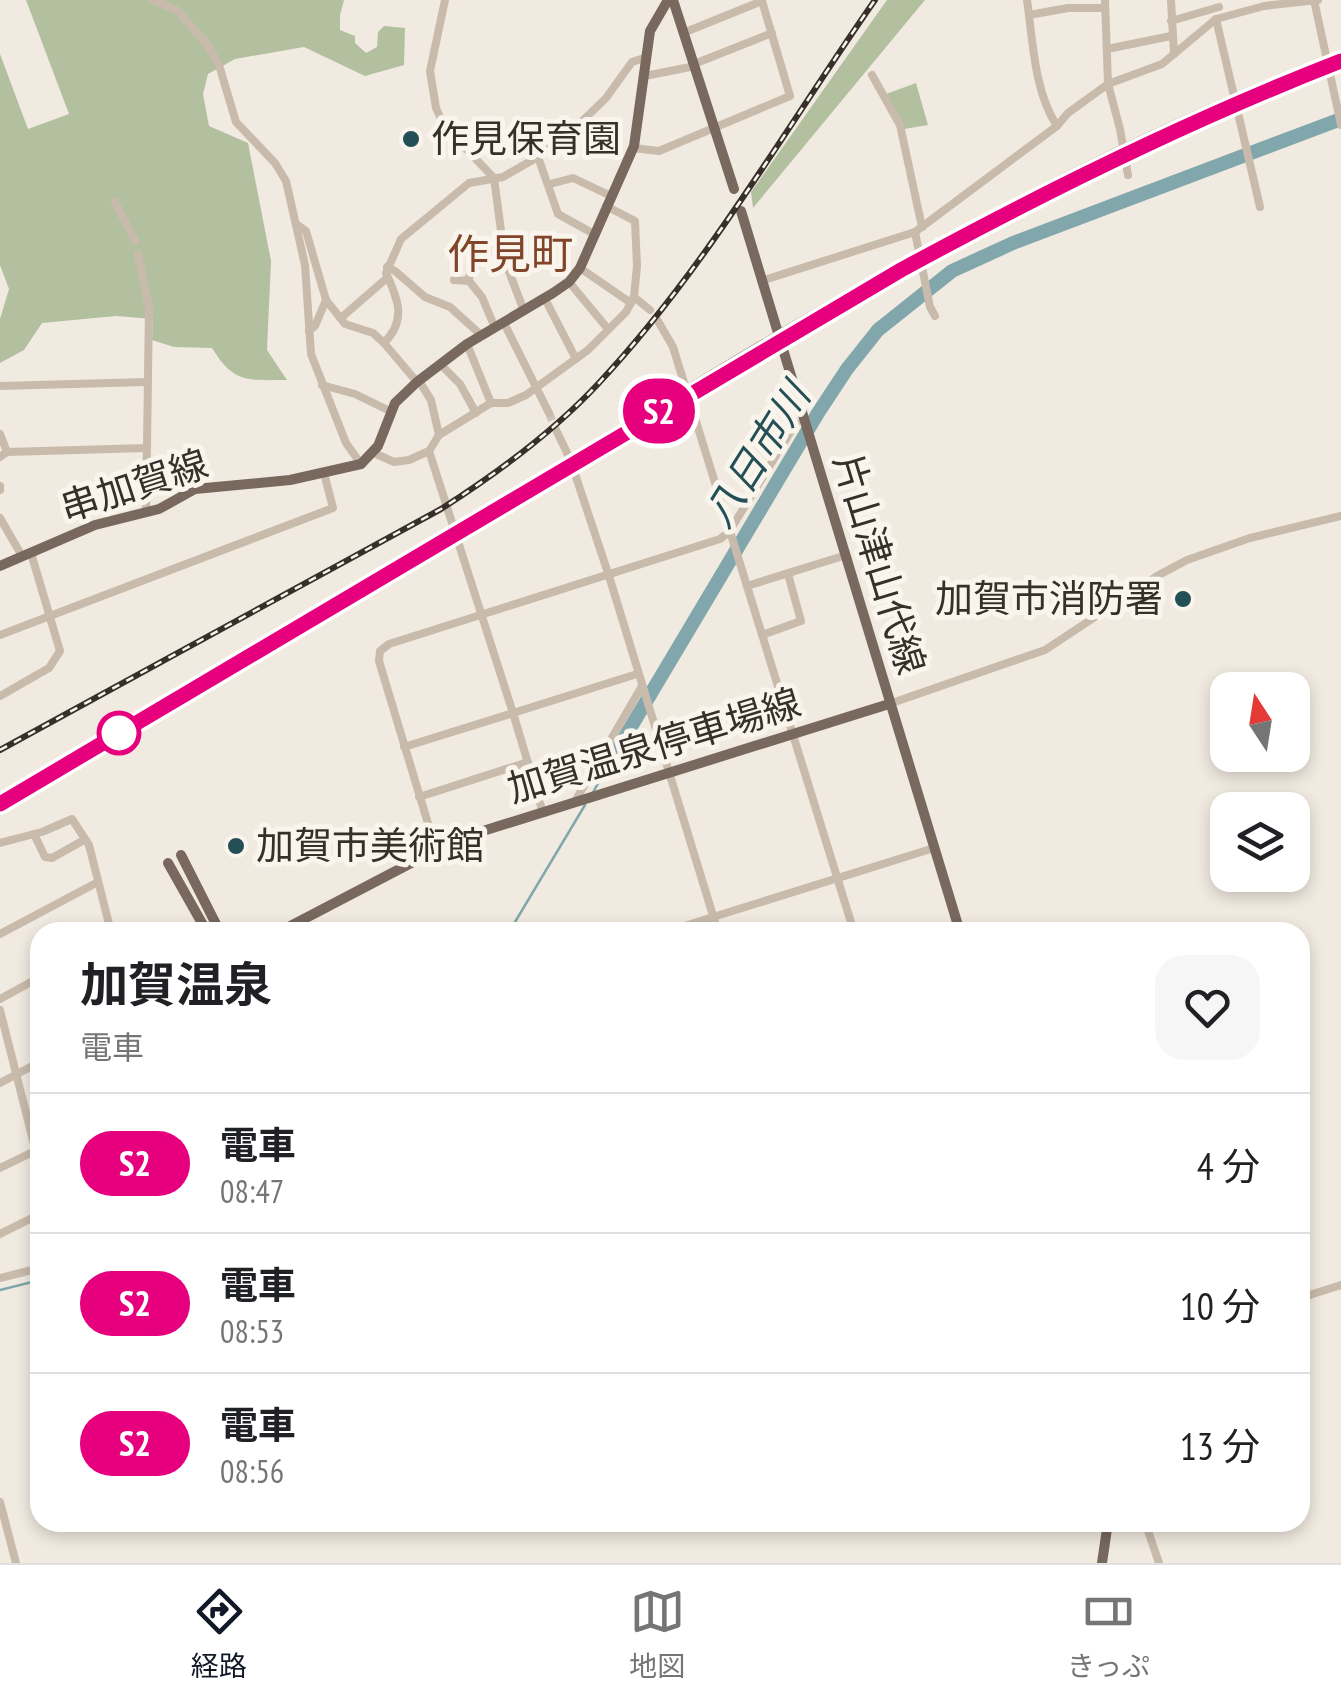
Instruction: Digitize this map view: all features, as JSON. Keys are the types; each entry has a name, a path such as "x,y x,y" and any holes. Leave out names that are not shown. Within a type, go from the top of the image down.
{"main road":[{"path":"670,0 734,189"},
{"name":"串加賀線","path":"0,566 95,525 146,514 195,489 276,482 361,464 382,439 390,411 418,381 467,344 545,299 569,282 580,268 633,148 650,31 670,0"},
{"name":"片山津山代線","path":"740,212 800,421 812,444 957,922"},
{"name":"加賀温泉停車場線","path":"297,922 436,850 483,831 889,704"},
{"path":"181,855 188,876 214,922"},
{"path":"168,863 201,922"},
{"path":"1102,1563 1107,1532"}],"street":[{"path":"153,0 178,12 214,54 236,122 284,176 305,265 311,354 346,444 361,464"},
{"path":"445,0 430,71 436,108 444,126 494,178 502,247 524,311"},
{"path":"1027,0 1042,92 1047,111 1057,126"},
{"path":"1161,0 1170,0 1174,54"},
{"path":"633,148 658,151 790,96 763,1 684,32"},
{"path":"761,281 918,230 1108,84 1162,64 1206,26 1264,3 1315,1 1341,124"},
{"path":"1029,15 1105,4 1108,84 1128,175"},
{"path":"1171,21 1219,4 1218,19 1260,207"},
{"path":"1197,14 1206,26"},
{"path":"645,76 694,65 772,33"},
{"path":"1107,49 1171,36"},
{"path":"384,344 400,321 386,267 401,239 469,183 512,173 538,157 606,98 632,62 646,57"},
{"path":"872,75 900,125 923,279 935,316"},
{"path":"538,157 558,214 594,234"},
{"path":"374,452 394,462 409,460 429,450 440,435 476,412 491,404 508,403 537,388 576,360 632,300 637,276 635,221 573,178 550,184"},
{"path":"116,202 135,240"},
{"path":"296,224 306,231 326,300 345,324 373,334 418,381 431,400 440,435"},
{"path":"466,280 486,252 502,247"},
{"path":"138,254 148,299 146,514"},
{"path":"386,267 395,270 425,297 450,306 481,336"},
{"path":"580,268 650,310"},
{"path":"342,318 387,278"},
{"path":"454,280 466,280 482,297 549,414"},
{"path":"569,282 608,329"},
{"path":"545,299 576,360"},
{"path":"309,331 326,300"},
{"path":"658,322 673,346 851,922"},
{"path":"467,344 491,404"},
{"path":"440,364 460,384 476,412"},
{"path":"0,386 146,382"},
{"path":"322,385 355,394 390,411"},
{"path":"436,850 379,661 380,651 389,644 709,544 730,534 800,421"},
{"path":"557,432 570,459 609,576 715,922"},
{"path":"0,434 4,454 146,448"},
{"path":"429,450 543,813"},
{"path":"0,635 334,508 324,473"},
{"path":"889,704 1045,650 1188,560 1250,538 1341,516"},
{"path":"0,518 27,554 57,634 58,657 49,668 4,694 0,680"},
{"path":"747,586 844,556"},
{"path":"762,635 801,621 788,574"},
{"path":"404,747 638,674"},
{"path":"576,802 642,688"},
{"path":"420,797 528,762"},
{"path":"0,842 72,819 88,845 108,922"},
{"path":"34,834 45,857 52,858 84,840"},
{"path":"697,922 934,848"},
{"path":"0,934 98,882"},
{"path":"0,1000 30,983"},
{"path":"0,1010 30,1123"},
{"path":"0,1083 30,1067"},
{"path":"0,1168 30,1154"},
{"path":"0,1234 30,1219"},
{"path":"0,1278 30,1270"},
{"path":"1310,1295 1341,1285"},
{"path":"0,1502 16,1563"},
{"path":"1145,1563 1158,1561 1148,1532"}],"green space":[{"path":"26,0 344,0 340,30 355,36 355,43 366,53 377,47 378,32 384,26 405,28 404,65 365,76 304,47 235,59 208,74 203,94 209,126 248,143 271,261 267,350 287,380 243,378 228,368 212,348 174,347 152,340 153,319 116,316 42,323 24,350 0,363 0,319 9,289 0,265 0,54 28,129 69,114"},
{"path":"887,0 925,0 753,208 751,192"},
{"path":"916,83 928,125 904,129 886,94"}],"waterway":[{"name":"八日市川","path":"619,747 818,413 878,330 952,271 1013,243 1341,119"},
{"path":"592,794 619,747"},
{"path":"515,922 585,805"},
{"path":"0,1290 30,1282"}],"tunnel":[{"path":"549,413 557,432"}],"railway":[{"path":"0,750 441,509 542,436 580,403 636,341 709,247 875,0"},
{"path":"0,798 919,253 1126,145 1341,54"}],"train":[{"name":"S2","path":"0,804 901,270 1132,150 1341,61"}],"place":[{"name":"作見保育園","path":"411,139"},
{"name":"加賀市消防署","path":"1183,599"},
{"name":"加賀市美術館","path":"236,846"}],"district":[{"name":"作見町","path":"510,254"}]}
